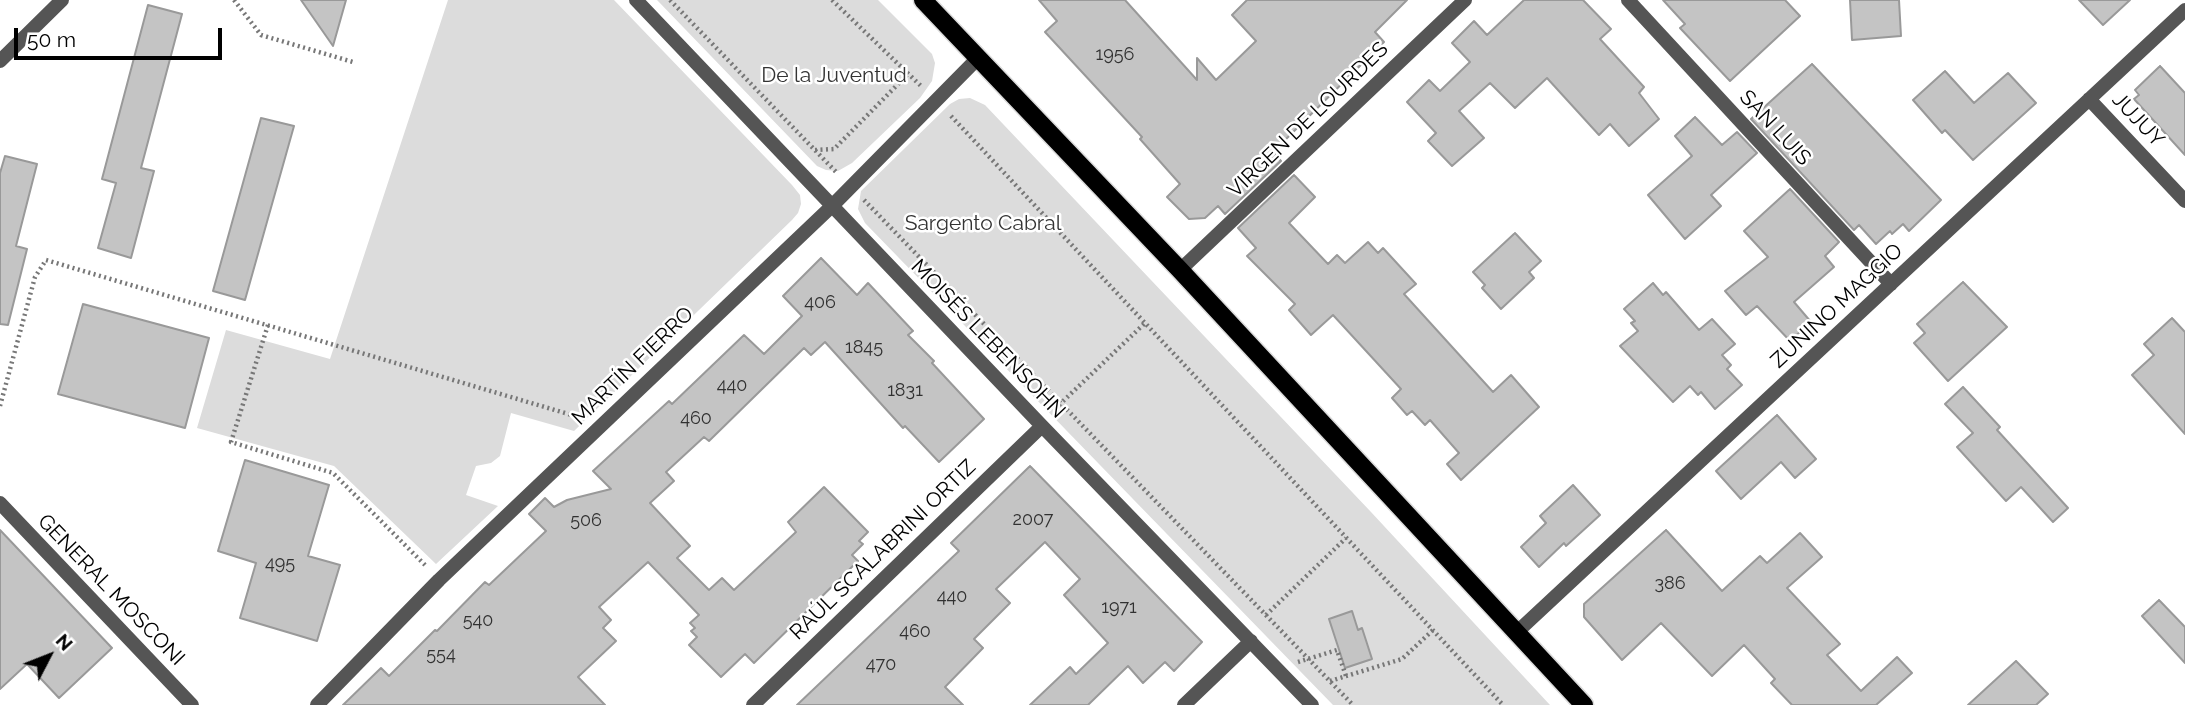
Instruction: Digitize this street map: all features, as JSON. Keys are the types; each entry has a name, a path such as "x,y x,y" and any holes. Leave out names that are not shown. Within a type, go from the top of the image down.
{"main road":[{"path":"923,0 1180,270 1584,705"}],"street":[{"path":"0,61 62,0"},
{"name":"MOISÉS LEBENSOHN","path":"636,0 1312,705"},
{"name":"VIRGEN DE LOURDES","path":"1180,270 1465,0"},
{"name":"SAN LUIS","path":"1628,0 1891,284"},
{"name":"ZUNINO MAGGIO","path":"1517,632 2185,10"},
{"name":"MARTÍN FIERRO","path":"317,705 439,580 832,205 979,57"},
{"name":"JUJUY","path":"2089,99 2185,201"},
{"name":"RAÚL SCALABRINI ORTIZ","path":"753,705 1042,426"},
{"name":"GENERAL MOSCONI","path":"0,503 192,705"},
{"path":"1184,705 1251,641"}],"path":[{"path":"234,0 261,35 353,62"},
{"path":"670,0 1353,705"},
{"path":"832,0 936,100 1503,705"},
{"path":"815,150 834,149 908,74"},
{"path":"0,405 35,277 46,260 603,424"},
{"path":"1042,426 1060,404 1145,323"},
{"path":"268,325 231,442 333,473 439,580"},
{"path":"1266,615 1346,538"},
{"path":"1330,681 1402,659 1433,630"},
{"path":"1278,669 1337,650 1346,676"}],"green space":[{"path":"448,0 614,0 792,185 800,195 801,204 792,220 574,431 511,413 500,456 491,463 476,466 466,495 498,506 436,564 334,466 197,428 226,330 330,359"},
{"name":"De la Juventud","path":"657,0 878,0 932,54 935,63 932,81 920,98 852,163 838,171 826,170 817,166"},
{"name":"Sargento Cabral","path":"970,98 985,105 1550,705 1333,705 865,223 858,209 861,191 950,104 959,99"}],"building":[{"path":"301,0 346,0 333,46"},
{"path":"1039,0 1125,0 1197,80 1197,58 1216,80 1256,41 1232,15 1247,0 1407,0 1375,32 1384,42 1273,152 1281,161 1225,214 1218,206 1205,218 1189,219 1167,197 1180,184 1140,139 1142,137 1045,32 1057,21"},
{"path":"1524,0 1583,0 1611,29 1600,39 1644,87 1639,93 1659,119 1629,146 1610,124 1599,135 1547,78 1515,108 1490,83 1459,111 1484,138 1452,166 1428,141 1436,133 1407,102 1429,80 1440,91 1470,62 1452,43 1474,21 1487,35"},
{"path":"1663,0 1785,0 1800,16 1730,81 1680,28 1685,24"},
{"path":"1850,0 1899,0 1901,36 1852,40"},
{"path":"2079,0 2130,0 2103,25"},
{"path":"148,5 182,14 141,168 154,171 131,258 98,248 116,183 102,179"},
{"path":"1812,64 1941,200 1909,231 1903,224 1892,234 1890,231 1876,244 1859,225 1854,230 1751,119"},
{"path":"2160,66 2185,93 2185,155 2134,99 2139,95 2135,90"},
{"path":"1945,71 1974,103 2008,73 2036,103 1973,160 1945,130 1942,133 1913,100"},
{"path":"1695,117 1722,145 1737,132 1757,153 1711,195 1721,206 1685,239 1648,195 1692,156 1675,136"},
{"path":"261,118 294,126 245,300 213,291"},
{"path":"5,156 37,164 16,246 27,249 8,325 0,324 0,173"},
{"path":"1294,175 1315,197 1289,223 1328,264 1337,255 1345,263 1368,242 1378,253 1383,248 1416,284 1404,294 1493,392 1511,375 1539,407 1461,480 1447,464 1459,453 1430,420 1425,425 1412,411 1407,415 1392,398 1401,389 1333,315 1311,335 1289,310 1295,304 1247,256 1256,248 1238,228"},
{"path":"1790,189 1839,242 1825,256 1834,267 1794,302 1811,322 1790,341 1757,306 1746,315 1725,291 1768,257 1744,231"},
{"path":"1515,233 1541,261 1529,272 1534,278 1501,309 1482,288 1485,285 1473,272"},
{"path":"821,258 857,295 868,283 913,331 908,335 984,419 939,462 905,426 903,428 825,342 811,355 804,348 709,441 704,437 666,472 674,481 650,503 690,546 677,558 709,590 722,578 734,590 796,532 788,522 824,487 868,532 859,541 863,544 852,555 858,561 754,663 745,654 721,677 689,645 697,637 691,631 695,628 690,623 699,615 648,562 599,607 611,620 603,628 616,641 578,677 605,705 343,705 381,668 389,676 485,582 489,585 546,531 529,514 545,498 554,507 567,500 611,489 593,471 669,401 672,404 744,335 764,354 802,316 783,296"},
{"path":"1963,282 2007,327 1948,381 1914,343 1925,333 1917,324"},
{"path":"1653,283 1663,295 1666,292 1699,330 1712,319 1735,344 1722,355 1731,365 1727,369 1742,385 1715,409 1701,392 1698,395 1690,386 1673,402 1620,346 1638,331 1631,323 1635,321 1624,309"},
{"path":"83,304 209,338 185,428 58,394"},
{"path":"2172,318 2185,332 2185,434 2132,375 2154,355 2144,344"},
{"path":"1963,387 2000,427 1997,430 2068,508 2053,522 2021,487 2006,501 1957,447 1973,433 1945,404"},
{"path":"1777,415 1816,459 1795,478 1781,462 1741,499 1716,471"},
{"path":"245,460 329,485 308,556 340,565 317,641 240,618 256,563 218,551"},
{"path":"1030,466 1202,642 1174,671 1165,662 1143,683 1128,666 1088,705 1030,705 1070,667 1076,674 1108,643 1064,595 1080,579 1045,542 996,589 1010,603 974,639 983,648 945,687 963,705 797,705 959,551 951,543"},
{"path":"1573,485 1600,515 1539,567 1521,547 1546,523 1540,516"},
{"path":"0,530 112,648 59,698 27,664 0,689"},
{"path":"1666,530 1722,591 1760,556 1767,563 1800,533 1822,557 1787,588 1840,644 1827,655 1861,691 1897,657 1912,673 1876,705 1792,705 1771,683 1775,679 1744,645 1712,676 1661,623 1622,660 1584,617 1584,604"},
{"path":"2159,600 2185,627 2185,663 2142,616"},
{"path":"1352,611 1358,630 1362,628 1372,659 1345,668 1329,619"},
{"path":"2016,661 2048,694 2036,705 1968,705"}]}
